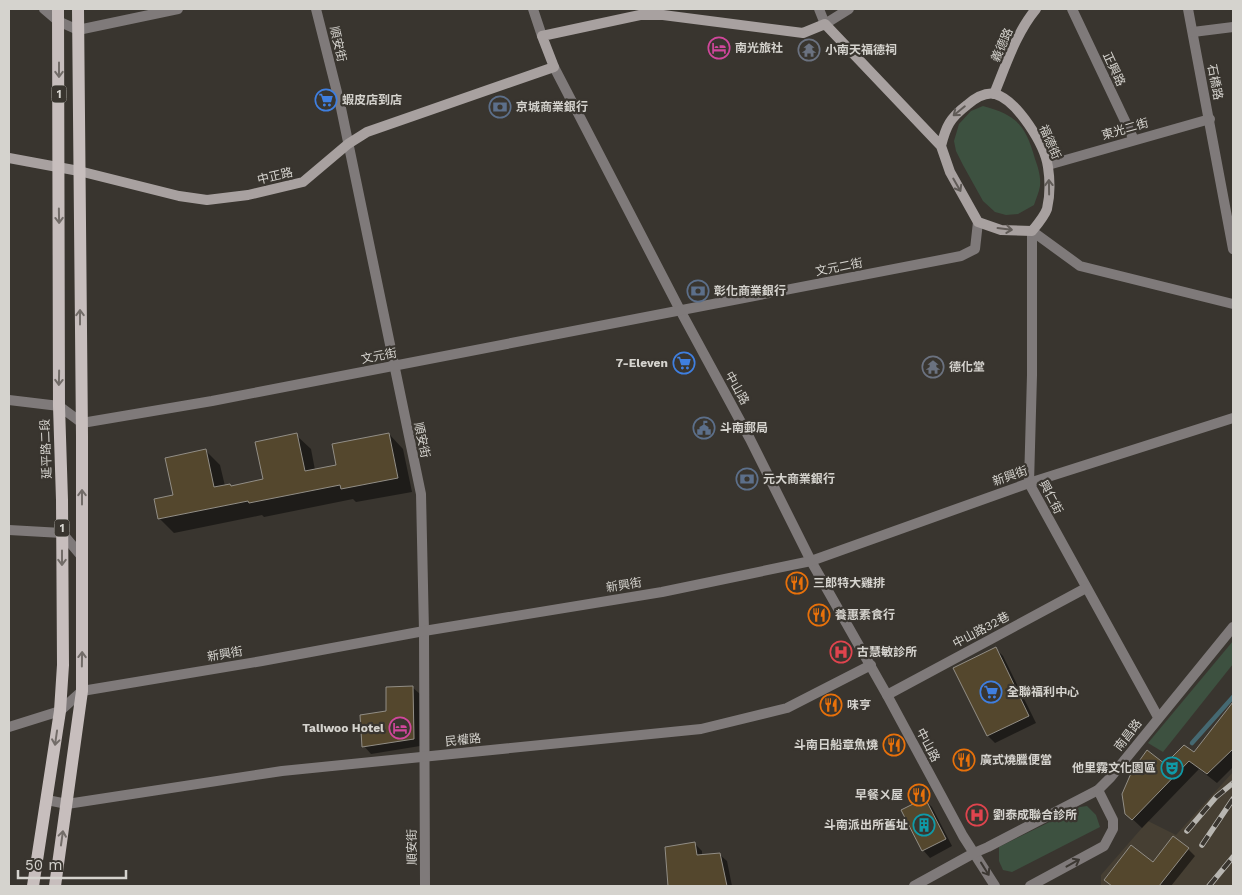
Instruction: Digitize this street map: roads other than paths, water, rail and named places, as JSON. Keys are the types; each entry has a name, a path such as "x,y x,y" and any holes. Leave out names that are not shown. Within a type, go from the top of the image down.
{"main road":[{"name":"1","path":"55,886 82,691 83,558 78,9"},
{"name":"義德路","path":"994,94 1018,37 1036,9"},
{"name":"延平路二段","path":"33,886 60,711 63,665 59,406 58,15"},
{"path":"542,36 640,15 663,15 804,33 825,24 941,146 950,172 978,222 1001,230 1032,231"},
{"name":"中山路","path":"542,36 554,67"},
{"name":"中正路","path":"9,158 79,171 170,194 208,200 248,195 303,182 348,144 367,132 554,67"},
{"path":"941,146 945,129 953,116 974,100 984,95 994,94"},
{"name":"福德街","path":"994,94 1010,103 1031,127 1048,165 1049,193 1046,210 1032,231"}],"street":[{"path":"44,9 58,15 78,30 178,9"},
{"name":"順安街","path":"316,9 348,144 421,494 424,631 425,886"},
{"name":"中山路","path":"533,9 542,36"},
{"path":"819,9 825,24 849,9"},
{"name":"正興路","path":"1072,9 1134,140"},
{"name":"石橋路","path":"1188,9 1233,249"},
{"path":"1193,32 1233,27"},
{"name":"中山路","path":"554,67 680,310 750,439 811,561 887,695 963,836 995,886"},
{"name":"東光二街","path":"1048,165 1210,119"},
{"name":"文元二街","path":"680,310 961,256 975,249 978,222"},
{"path":"1032,231 1080,266 1233,304"},
{"name":"興仁街","path":"1032,231 1032,375 1029,482 1158,717"},
{"name":"文元街","path":"82,423 212,401 680,310"},
{"path":"9,400 59,406 82,423"},
{"name":"新興街","path":"82,691 262,661 424,631 662,592 811,561 1029,482 1233,418"},
{"path":"9,530 62,533 83,558"},
{"name":"中山路32巷","path":"887,695 1086,588"},
{"name":"南昌路","path":"914,886 974,852 988,847 1098,790 1110,778 1233,627"},
{"name":"民權路","path":"47,800 67,804 282,771 701,729 787,708 870,665"},
{"path":"9,727 60,711 82,691"},
{"path":"1030,886 1104,846 1113,829 1113,820 1098,790"}],"waterway":[{"path":"1192,743 1233,697"}],"railway":[{"path":"1187,831 1216,797 1233,783"},
{"path":"1202,845 1233,799"},
{"path":"1209,886 1233,857"}],"place":[{"name":"南光旅社","path":"719,48"},
{"name":"小南天福德祠","path":"809,50"},
{"name":"蝦皮店到店","path":"326,100"},
{"name":"京城商業銀行","path":"500,107"},
{"name":"彰化商業銀行","path":"698,291"},
{"name":"7-Eleven","path":"684,363"},
{"name":"德化堂","path":"933,367"},
{"name":"斗南郵局","path":"704,428"},
{"name":"元大商業銀行","path":"747,479"},
{"name":"三郎特大雞排","path":"797,583"},
{"name":"養惠素食行","path":"819,615"},
{"name":"古慧敏診所","path":"841,652"},
{"name":"全聯福利中心","path":"991,692"},
{"name":"味亨","path":"831,705"},
{"name":"Taliwoo Hotel","path":"400,728"},
{"name":"斗南日船章魚燒","path":"894,745"},
{"name":"廣式燒臘便當","path":"964,760"},
{"name":"他里霧文化園區","path":"1172,768"},
{"name":"早餐ㄨ屋","path":"919,795"},
{"name":"劉泰成聯合診所","path":"977,815"},
{"name":"斗南派出所舊址","path":"924,825"}]}
